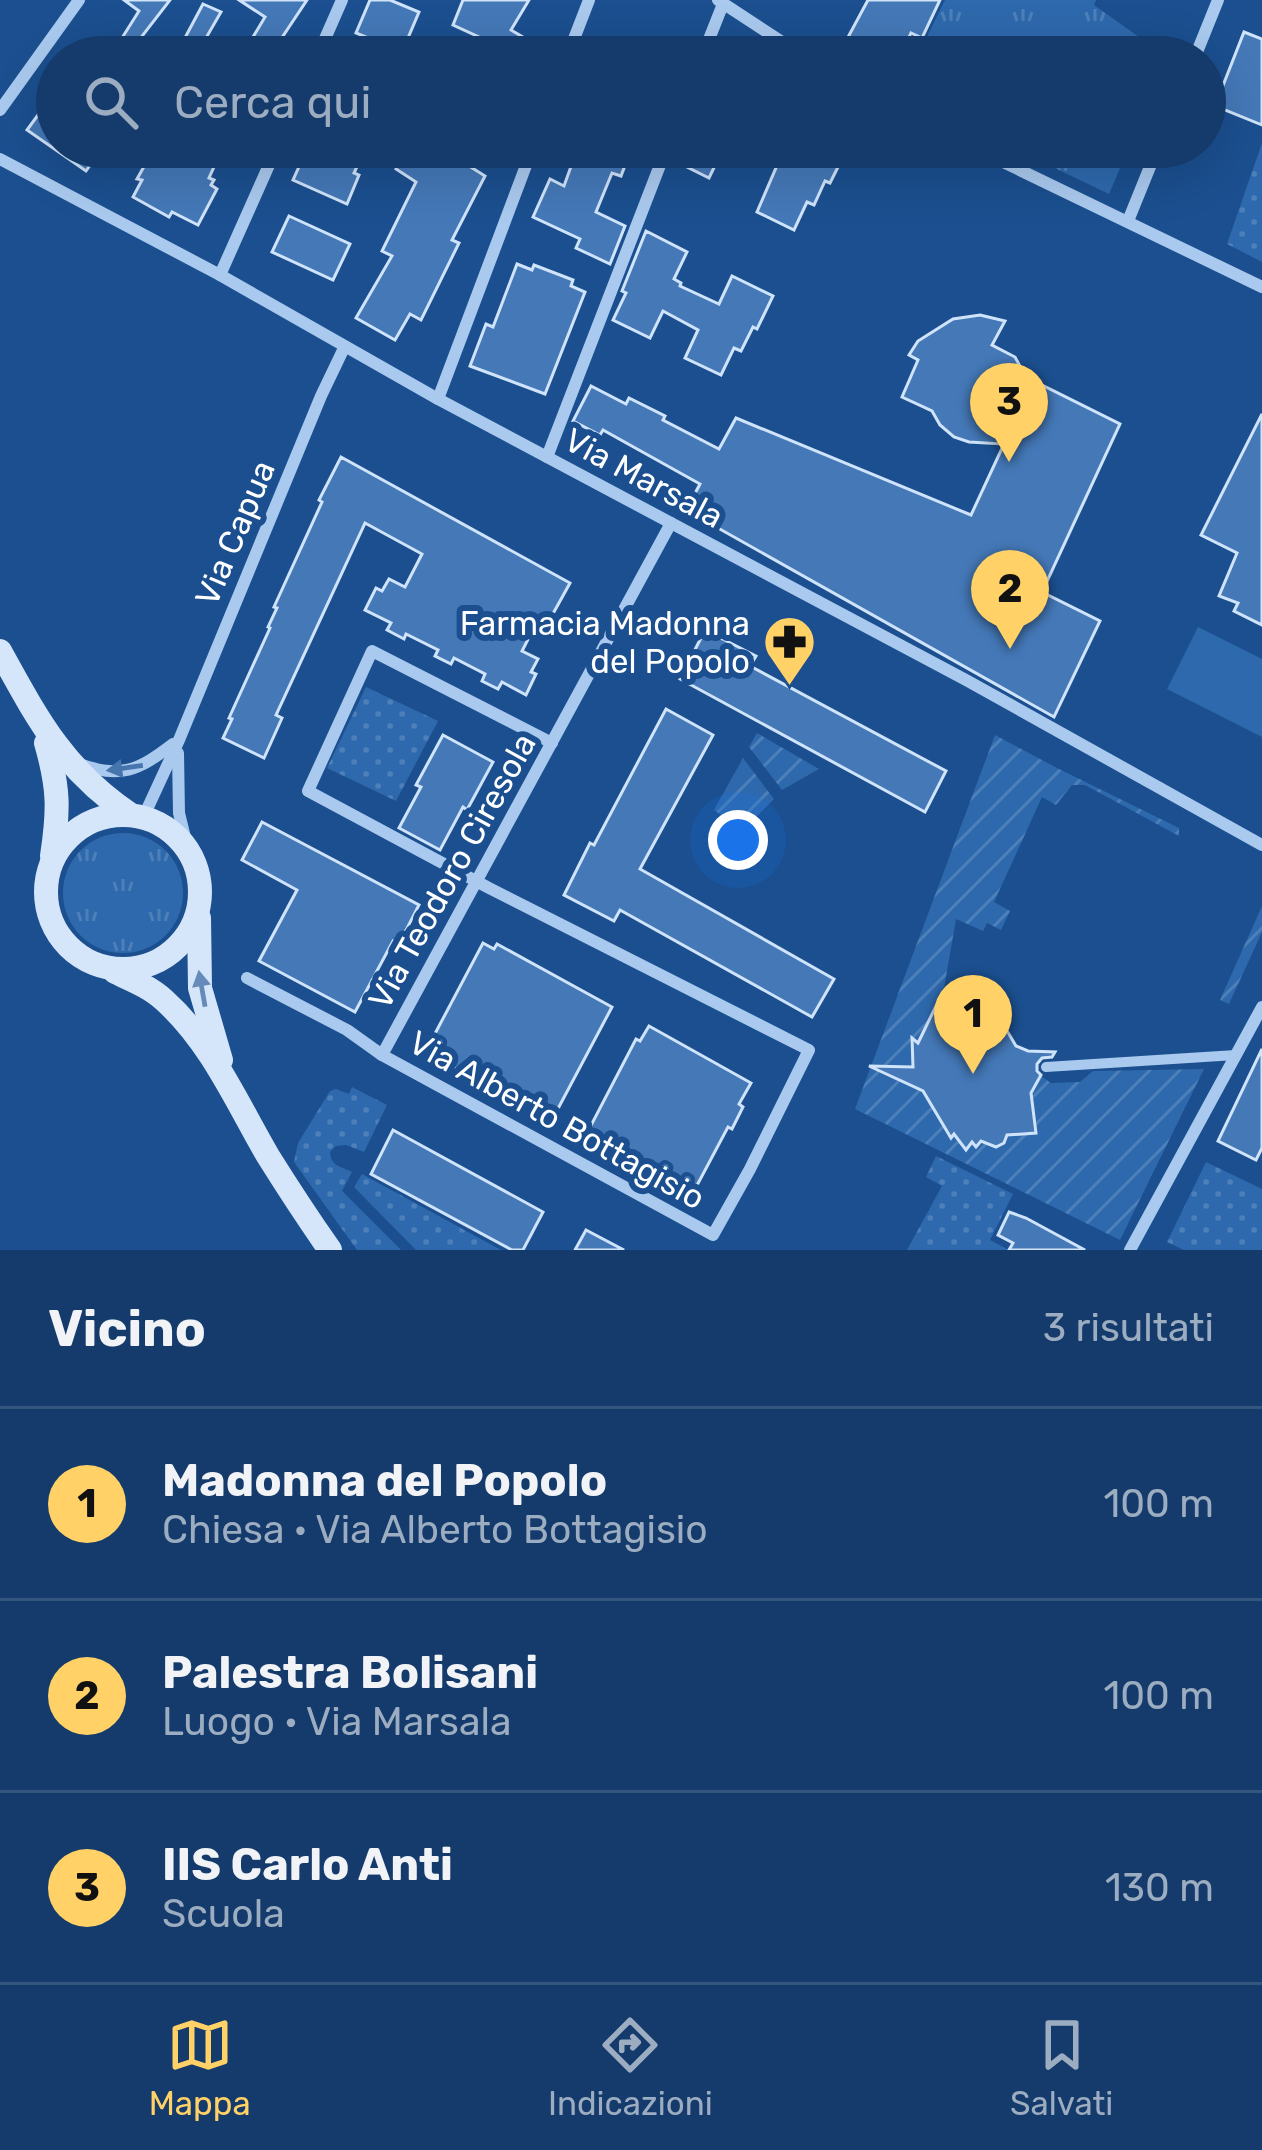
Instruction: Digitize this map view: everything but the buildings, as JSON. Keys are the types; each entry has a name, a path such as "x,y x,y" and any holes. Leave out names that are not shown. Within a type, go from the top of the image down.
{"main road":[{"path":"0,651 40,724 65,758 100,795 137,817 160,824 188,850 199,876 200,988 229,1084"},
{"path":"40,724 56,776 59,806 46,892 50,916 62,939 80,956 145,985 185,1023 229,1084 330,1250"},
{"path":"50,867 60,848 92,822 111,816 137,817"},
{"path":"103,967 150,965 170,953 187,936 197,914 200,890"}],"street":[{"path":"54,36 80,0"},
{"path":"326,36 342,0"},
{"path":"575,36 589,0"},
{"path":"1203,36 1218,0"},
{"path":"709,36 720,2 773,36"},
{"path":"0,110 36,60"},
{"name":"Via Marsala","path":"0,159 966,680 1262,845"},
{"path":"220,275 268,168"},
{"path":"438,399 525,168"},
{"path":"547,457 659,168"},
{"path":"1011,168 1262,287"},
{"path":"1129,221 1150,168"},
{"name":"Via Capua","path":"137,817 179,740 344,348"},
{"name":"Via Teodoro Ciresola","path":"382,1055 670,523"},
{"path":"476,882 308,791 372,651 553,743"},
{"path":"65,758 112,772 129,771 146,765 179,740"},
{"name":"Via Capua","path":"179,740 179,813 188,850"},
{"name":"Via Alberto Bottagisio","path":"247,978 713,1235 809,1050 476,882"},
{"path":"1130,1250 1262,1006"},
{"path":"1046,1067 1236,1055"}],"green space":[{"path":"945,0 1096,0 1094,5 1138,36 927,36"},
{"path":"1262,143 1262,262 1227,244"},
{"path":"1055,168 1120,168 1109,194"},
{"path":"1198,627 1262,659 1262,737 1167,689"},
{"path":"366,687 438,721 396,801 327,768"},
{"path":"757,733 819,769 782,790 749,747"},
{"path":"995,735 1179,828 1179,836 1085,785 1072,785 1056,805 1042,797 994,902 1010,911 1001,930 987,923 983,931 956,919 941,1006 1051,1083 1080,1082 1093,1071 1204,1069 1120,1240 855,1109"},
{"path":"743,758 774,799 743,830 714,810"},
{"path":"123,833 146,838 165,851 178,870 183,893 178,916 165,935 146,948 123,953 100,948 81,935 68,916 63,893 68,870 81,851 100,838"},
{"path":"1262,906 1262,932 1229,1004 1220,1000"},
{"path":"352,1087 387,1105 364,1152 336,1146 330,1152 332,1161 352,1172 342,1191 401,1250 357,1250 294,1162 298,1143 330,1091 349,1094"},
{"path":"936,1156 1013,1194 990,1240 1009,1250 907,1250 942,1186 926,1177"},
{"path":"1206,1162 1262,1189 1262,1250 1184,1250 1167,1242"},
{"path":"362,1174 501,1250 416,1250 354,1187"}],"place":[{"name":"IIS Carlo Anti","path":"1009,462"},
{"name":"Palestra Bolisani","path":"1010,649"},
{"name":"Farmacia Madonna del Popolo","path":"789,688"},
{"name":"Madonna del Popolo","path":"973,1074"}]}
